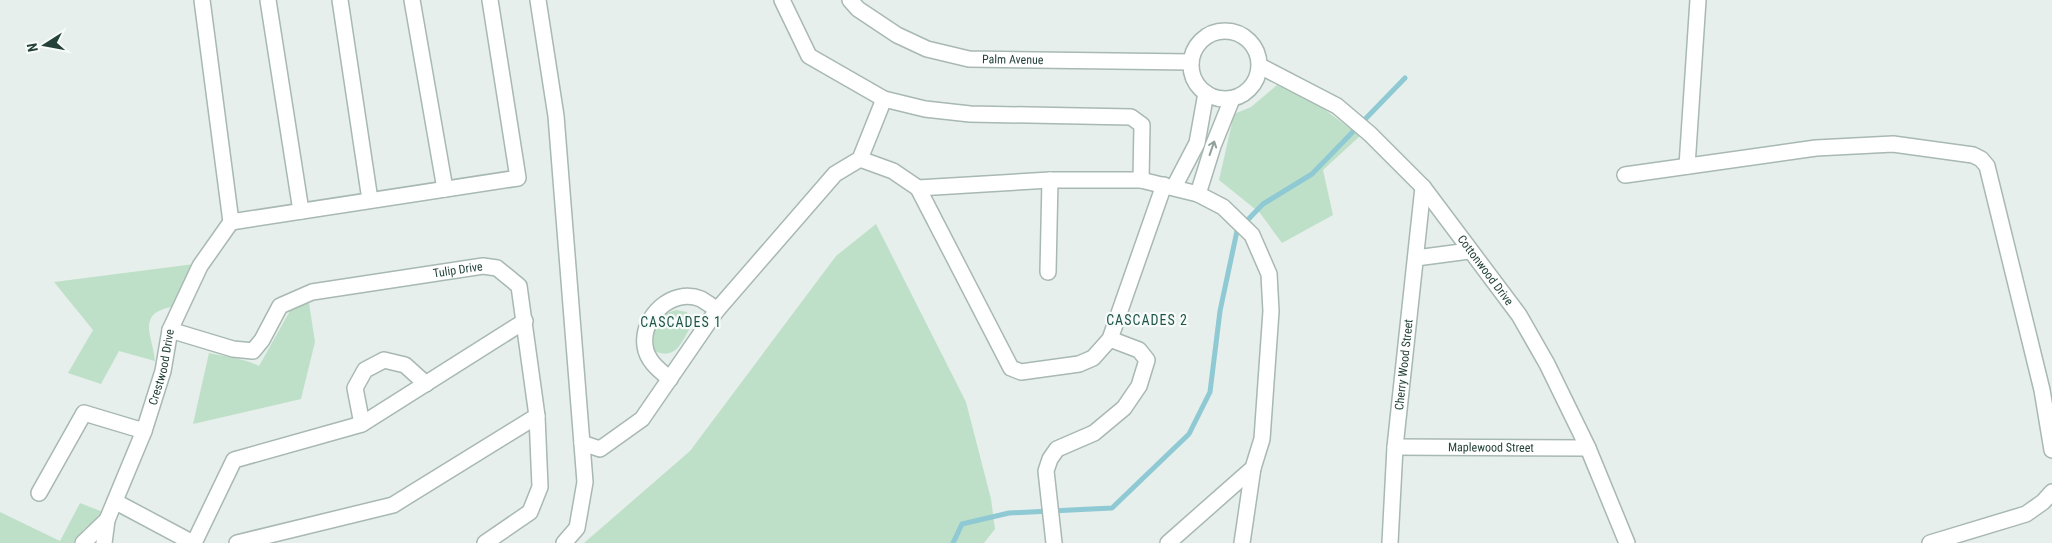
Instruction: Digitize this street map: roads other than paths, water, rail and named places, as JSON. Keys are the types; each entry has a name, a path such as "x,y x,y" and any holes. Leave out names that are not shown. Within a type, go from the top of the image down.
{"street":[{"path":"202,0 230,222 518,178 490,0"},
{"path":"268,0 301,211"},
{"path":"340,0 370,200"},
{"path":"412,0 445,189"},
{"path":"538,0 556,116 584,482 577,528 564,543"},
{"path":"782,0 809,56 884,99 925,109 970,114 1131,117 1142,125 1141,180"},
{"name":"Palm Avenue","path":"850,0 858,9 897,35 928,49 969,59 1191,62"},
{"path":"1687,166 1698,0"},
{"path":"1227,30 1240,34 1251,42 1258,53 1260,66 1255,81 1246,92 1232,98 1218,98 1206,93 1198,85 1192,74 1191,62 1194,49 1202,39 1214,32 1227,30"},
{"name":"Cottonwood Drive","path":"1260,66 1337,106 1370,134 1423,187 1469,251 1519,315 1547,364 1588,448 1627,543"},
{"path":"860,159 893,172 918,188 1011,368 1021,372 1079,364 1093,358 1110,339 1169,186 1197,144 1206,93"},
{"path":"1198,194 1213,146 1232,98"},
{"path":"582,443 600,449 642,419 717,310 835,174 860,159 884,99"},
{"path":"1625,175 1816,148 1893,144 1943,150 1981,159 1987,166 2038,374 2052,450"},
{"path":"918,188 1050,180 1141,180 1198,194 1222,207 1252,235 1270,274 1272,311 1262,439 1254,468 1242,543"},
{"path":"1048,272 1050,180"},
{"name":"Cherry Wood Street","path":"1390,543 1395,447 1423,187"},
{"name":"Crestwood Drive","path":"104,543 107,520 144,431 163,371 170,330 200,266 230,222"},
{"path":"1416,258 1469,251"},
{"name":"Tulip Drive","path":"170,330 234,349 253,351 262,340 280,306 312,292 483,266 496,268 519,286 526,321 537,416 540,487 530,512 486,543"},
{"path":"670,379 653,366 645,346 647,325 659,307 678,298 699,298 717,310"},
{"path":"116,502 193,543 234,460 362,424 526,321"},
{"path":"1054,543 1046,471 1050,459 1057,449 1094,433 1124,408 1139,386 1147,360 1139,350 1110,339"},
{"path":"362,424 355,388 365,370 384,360 405,365 426,384"},
{"path":"39,493 84,412 144,431"},
{"path":"237,543 393,505 537,416"},
{"name":"Maplewood Street","path":"1395,447 1588,448"},
{"path":"1168,543 1254,468"},
{"path":"1930,543 2026,514 2043,502 2052,492"},
{"name":"Crestwood Drive","path":"83,543 107,520"}],"waterway":[{"path":"953,543 962,524 1009,513 1112,508 1189,434 1210,392 1220,311 1237,231 1263,204 1312,174 1405,78"}],"district":[{"name":"CASCADES 2","path":"1147,320"},
{"name":"CASCADES 1","path":"681,322"}]}
